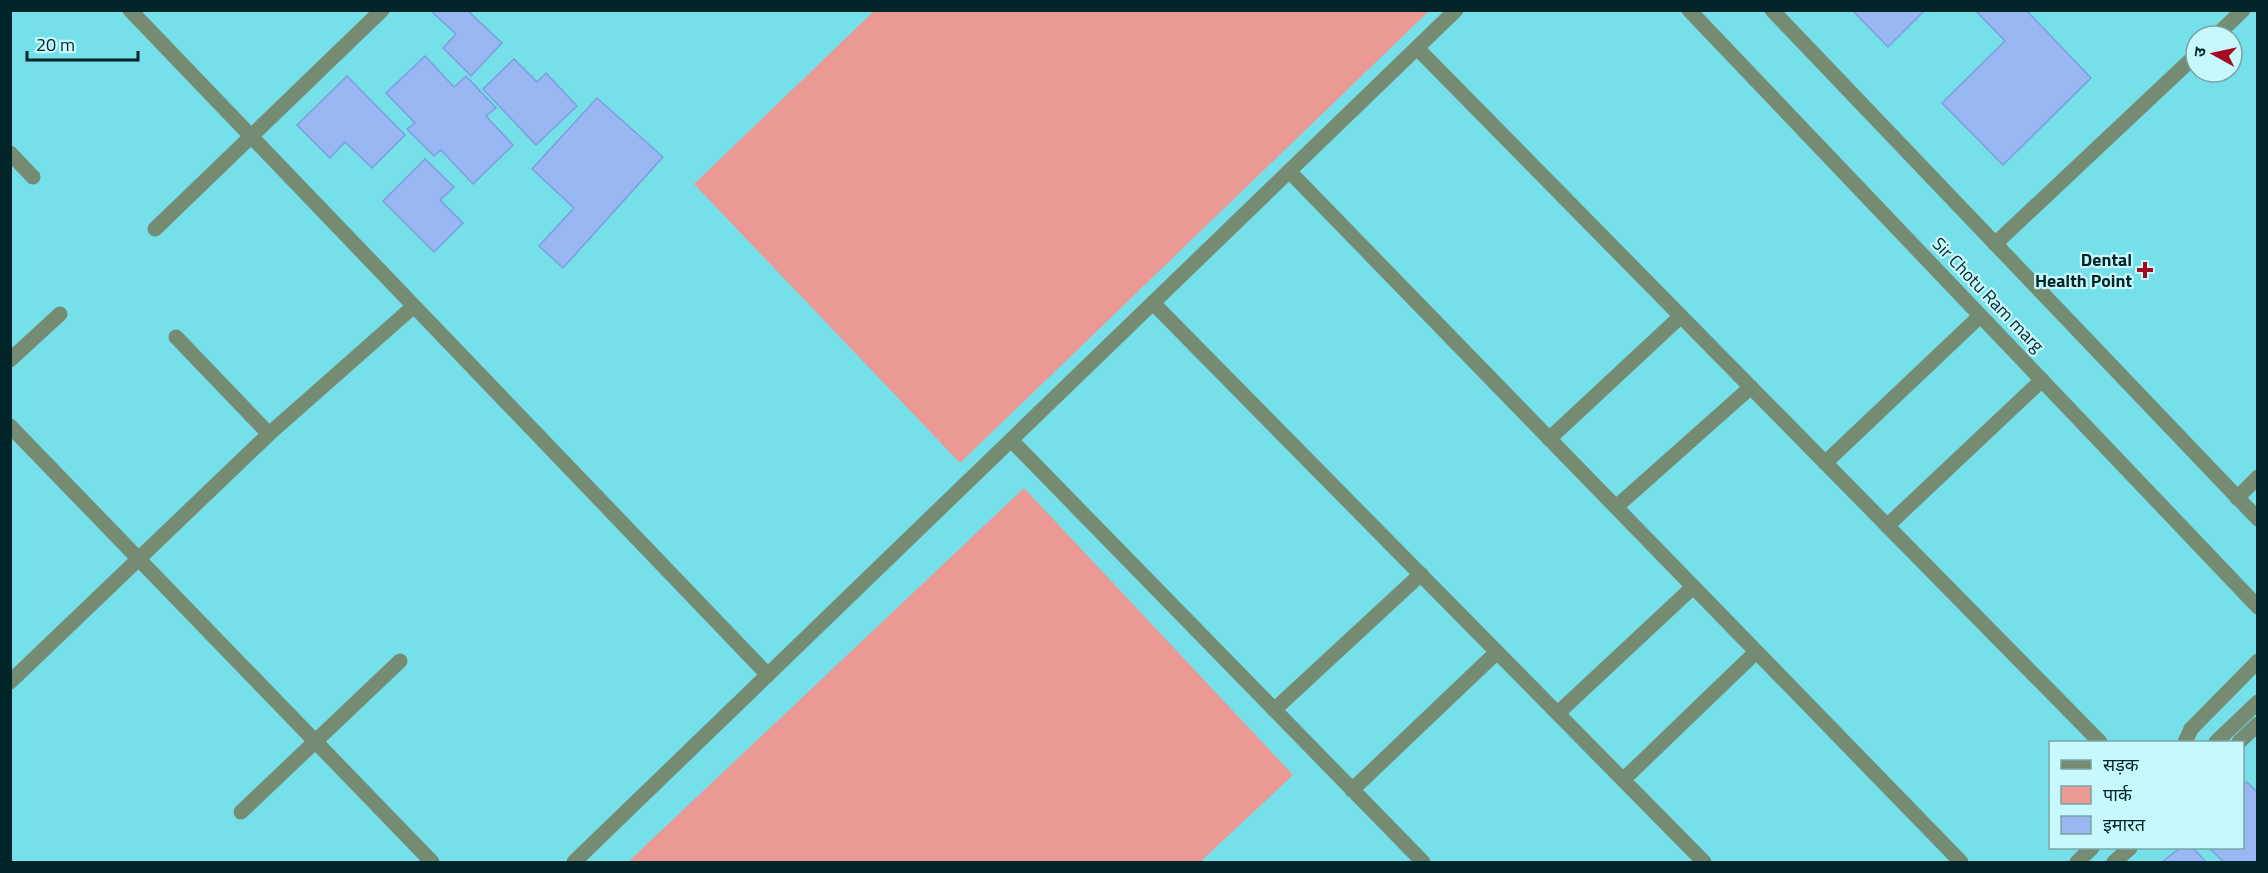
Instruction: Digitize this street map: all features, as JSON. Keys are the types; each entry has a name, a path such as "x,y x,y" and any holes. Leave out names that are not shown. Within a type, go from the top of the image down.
{"street":[{"path":"130,10 768,675"},
{"path":"155,228 382,10"},
{"path":"574,862 1456,10"},
{"name":"Sir Chotu Ram marg","path":"1689,10 2258,607"},
{"path":"1772,10 2258,519"},
{"path":"2228,24 2243,10"},
{"path":"1417,48 2099,741"},
{"path":"1995,244 2184,66"},
{"path":"10,153 33,177"},
{"path":"1289,171 1961,862"},
{"path":"1153,303 1704,862"},
{"path":"11,681 269,434 414,306"},
{"path":"10,360 60,314"},
{"path":"1550,439 1681,316"},
{"path":"1825,463 1980,316"},
{"path":"176,337 269,434"},
{"path":"1887,526 2042,380"},
{"path":"1616,507 1751,387"},
{"path":"10,426 432,862"},
{"path":"1011,440 1423,862"},
{"path":"2237,498 2258,477"},
{"path":"1274,710 1421,574"},
{"path":"1558,713 1693,587"},
{"path":"1352,790 1497,652"},
{"path":"1623,780 1756,652"},
{"path":"241,812 400,661"},
{"path":"2186,741 2191,729 2258,661"},
{"path":"2217,741 2258,702"},
{"path":"2240,741 2258,724"},
{"path":"2077,862 2091,849"},
{"path":"2114,862 2129,849"}],"green space":[{"path":"874,11 1429,11 960,463 694,184"},
{"path":"1024,488 1293,775 1200,862 628,862"}],"building":[{"path":"430,10 467,10 502,43 471,76 443,48 456,34"},
{"path":"1852,10 1925,10 1888,47"},
{"path":"1975,10 2026,10 2091,78 2003,165 1942,103 2005,41"},
{"path":"425,56 454,87 466,76 496,108 486,116 513,145 473,184 441,150 434,156 407,129 415,123 386,93"},
{"path":"514,59 537,82 546,73 577,106 536,145 483,89"},
{"path":"347,76 405,135 372,168 345,142 330,158 297,125"},
{"path":"597,98 663,157 563,268 539,246 574,208 532,169"},
{"path":"425,159 454,187 440,200 463,223 434,252 383,201"},
{"path":"2247,782 2258,793 2258,862 2224,862 2210,849 2244,849 2244,784"},
{"path":"2179,849 2194,849 2206,862 2162,862"}],"place":[{"name":"Dental Health Point","path":"2145,270"}]}
